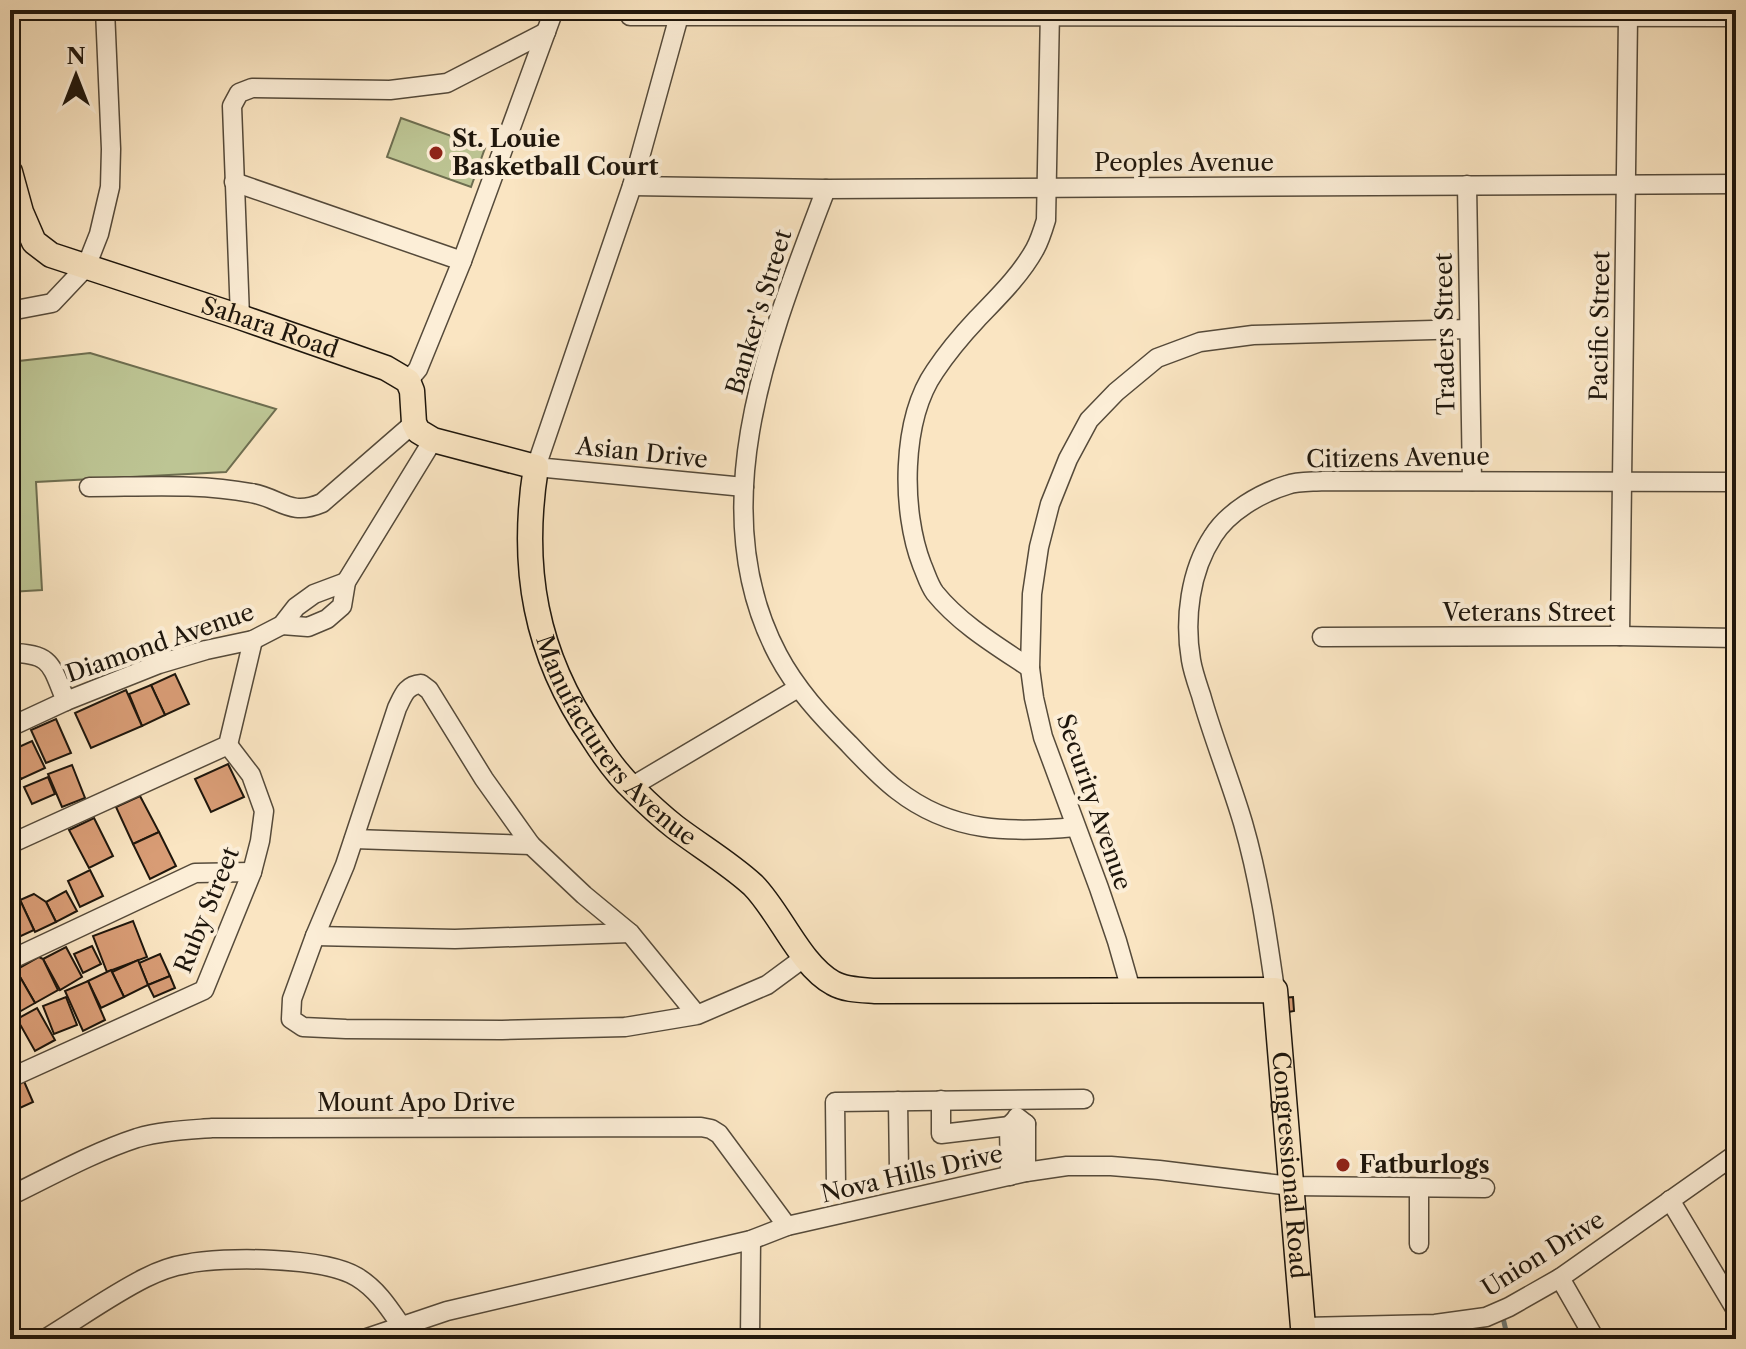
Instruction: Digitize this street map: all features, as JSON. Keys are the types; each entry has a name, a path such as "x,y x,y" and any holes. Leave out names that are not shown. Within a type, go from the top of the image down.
{"main road":[{"name":"Sahara Road","path":"10,172 21,212 34,242 51,255 386,368 408,381"},
{"path":"408,381 418,431 433,440 536,467"},
{"name":"Manufacturers Avenue","path":"536,467 530,500 531,582 541,630 558,677 580,720 631,787 672,825 753,885 805,957 834,983 854,990 1275,990"},
{"name":"Congressional Road","path":"1275,990 1304,1333"}],"street":[{"path":"10,311 52,303 86,267 99,234 110,187 105,10"},
{"path":"408,381 418,369 462,261 554,10"},
{"path":"1030,668 953,612 932,590 917,551 909,511 907,459 916,410 933,373 973,322 1018,276 1037,246 1046,220 1050,13"},
{"path":"630,16 1050,13 1736,17"},
{"name":"Manufacturers Avenue","path":"536,467 632,186 679,16"},
{"name":"Pacific Street","path":"1620,636 1628,17"},
{"path":"240,317 232,106 239,93 252,88 390,90 447,83 546,32"},
{"path":"234,182 462,261"},
{"name":"Peoples Avenue","path":"632,186 826,189 1736,184"},
{"name":"Traders Street","path":"1467,185 1472,481"},
{"name":"Banker's Street","path":"826,189 763,368 755,402 744,487 748,560 755,595 777,654 798,688 828,723 897,791 931,811 971,826 1010,831 1075,827"},
{"name":"Security Avenue","path":"1131,990 1113,928 1037,718 1030,668 1032,594 1039,547 1050,504 1068,459 1089,420 1116,392 1157,358 1200,342 1253,335 1469,329"},
{"path":"89,487 213,489 253,493 296,509 309,508 322,503 414,423"},
{"name":"Diamond Avenue","path":"282,625 308,627 327,619 342,606 346,582 433,440"},
{"name":"Asian Drive","path":"536,467 744,487"},
{"name":"Citizens Avenue","path":"1275,990 1249,844 1191,661 1187,627 1192,589 1214,533 1257,498 1288,484 1323,481 1736,482"},
{"name":"Diamond Avenue","path":"10,727 159,664 253,640 282,625 296,607 314,594 346,582"},
{"name":"Veterans Street","path":"1322,637 1736,638"},
{"path":"10,844 228,745 253,640"},
{"path":"10,653 34,653 49,663 66,701"},
{"path":"697,1015 630,933 531,845 484,779 429,690 421,684 413,684 405,691 345,865 292,999 291,1019 303,1027 486,1030 625,1027 697,1015 767,985 805,957"},
{"path":"631,787 798,688"},
{"name":"Ruby Street","path":"10,1078 204,990 252,872 264,811 251,775 228,745"},
{"path":"354,839 531,845"},
{"path":"10,960 195,873 252,872"},
{"path":"315,936 455,939 630,933"},
{"path":"941,1100 941,1134 1084,1099"},
{"path":"836,1185 835,1102 941,1100 1017,1117"},
{"path":"898,1101 899,1171"},
{"path":"1017,1117 1018,1174"},
{"name":"Mount Apo Drive","path":"10,1196 138,1138 170,1131 225,1128 701,1127 719,1134 787,1226"},
{"name":"Union Drive","path":"1304,1333 1435,1324 1486,1317 1560,1278 1736,1154"},
{"name":"Nova Hills Drive","path":"364,1339 447,1311 751,1240 787,1226 1018,1174 1067,1166 1111,1166 1291,1186 1485,1188"},
{"path":"1419,1188 1419,1244"},
{"path":"1670,1200 1736,1310"},
{"path":"750,1339 751,1240"},
{"path":"45,1339 147,1277 185,1264 222,1260 292,1261 329,1266 355,1276 377,1292 402,1327"},
{"path":"1560,1278 1595,1339"}],"green space":[{"name":"St. Louie Basketball Court","path":"401,118 485,148 471,187 387,157"},
{"path":"90,353 276,409 226,472 36,482 42,590 10,592 10,362"}],"building":[{"path":"175,674 189,704 165,715 151,685"},
{"path":"151,685 165,715 142,726 129,694"},
{"path":"126,690 142,726 91,748 75,713"},
{"path":"56,719 71,753 46,763 31,730"},
{"path":"32,741 45,768 21,779 10,751"},
{"path":"10,757 21,779 10,785"},
{"path":"228,764 244,797 211,812 195,779"},
{"path":"72,765 85,798 62,807 48,774"},
{"path":"48,777 55,794 32,804 24,787"},
{"path":"140,796 159,832 133,844 116,807"},
{"path":"94,818 113,856 89,868 69,830"},
{"path":"159,832 176,866 150,879 133,844"},
{"path":"90,870 103,896 80,907 68,881"},
{"path":"66,891 77,911 56,922 46,902"},
{"path":"34,894 46,902 56,922 35,932 20,900"},
{"path":"20,900 34,930 10,941 10,905"},
{"path":"133,921 147,957 107,972 93,936"},
{"path":"92,946 101,964 83,973 74,954"},
{"path":"66,947 82,977 60,990 43,959"},
{"path":"160,954 170,976 148,985 139,963"},
{"path":"39,957 43,959 58,990 35,1003 16,970"},
{"path":"138,960 148,985 124,997 112,972"},
{"path":"16,970 35,1003 12,1016 10,973"},
{"path":"111,970 124,997 101,1008 88,981"},
{"path":"170,976 175,988 154,997 148,985"},
{"path":"88,981 105,1020 83,1031 65,991"},
{"path":"66,997 77,1025 54,1034 43,1006"},
{"path":"1293,997 1294,1011 1283,1013 1282,998"},
{"path":"37,1008 55,1040 35,1051 17,1019"},
{"path":"23,1079 33,1102 11,1112 10,1085"}],"waterway":[{"path":"1503,1318 1508,1339"}],"place":[{"name":"St. Louie Basketball Court","path":"436,153"},
{"name":"Fatburlogs","path":"1343,1165"}]}
